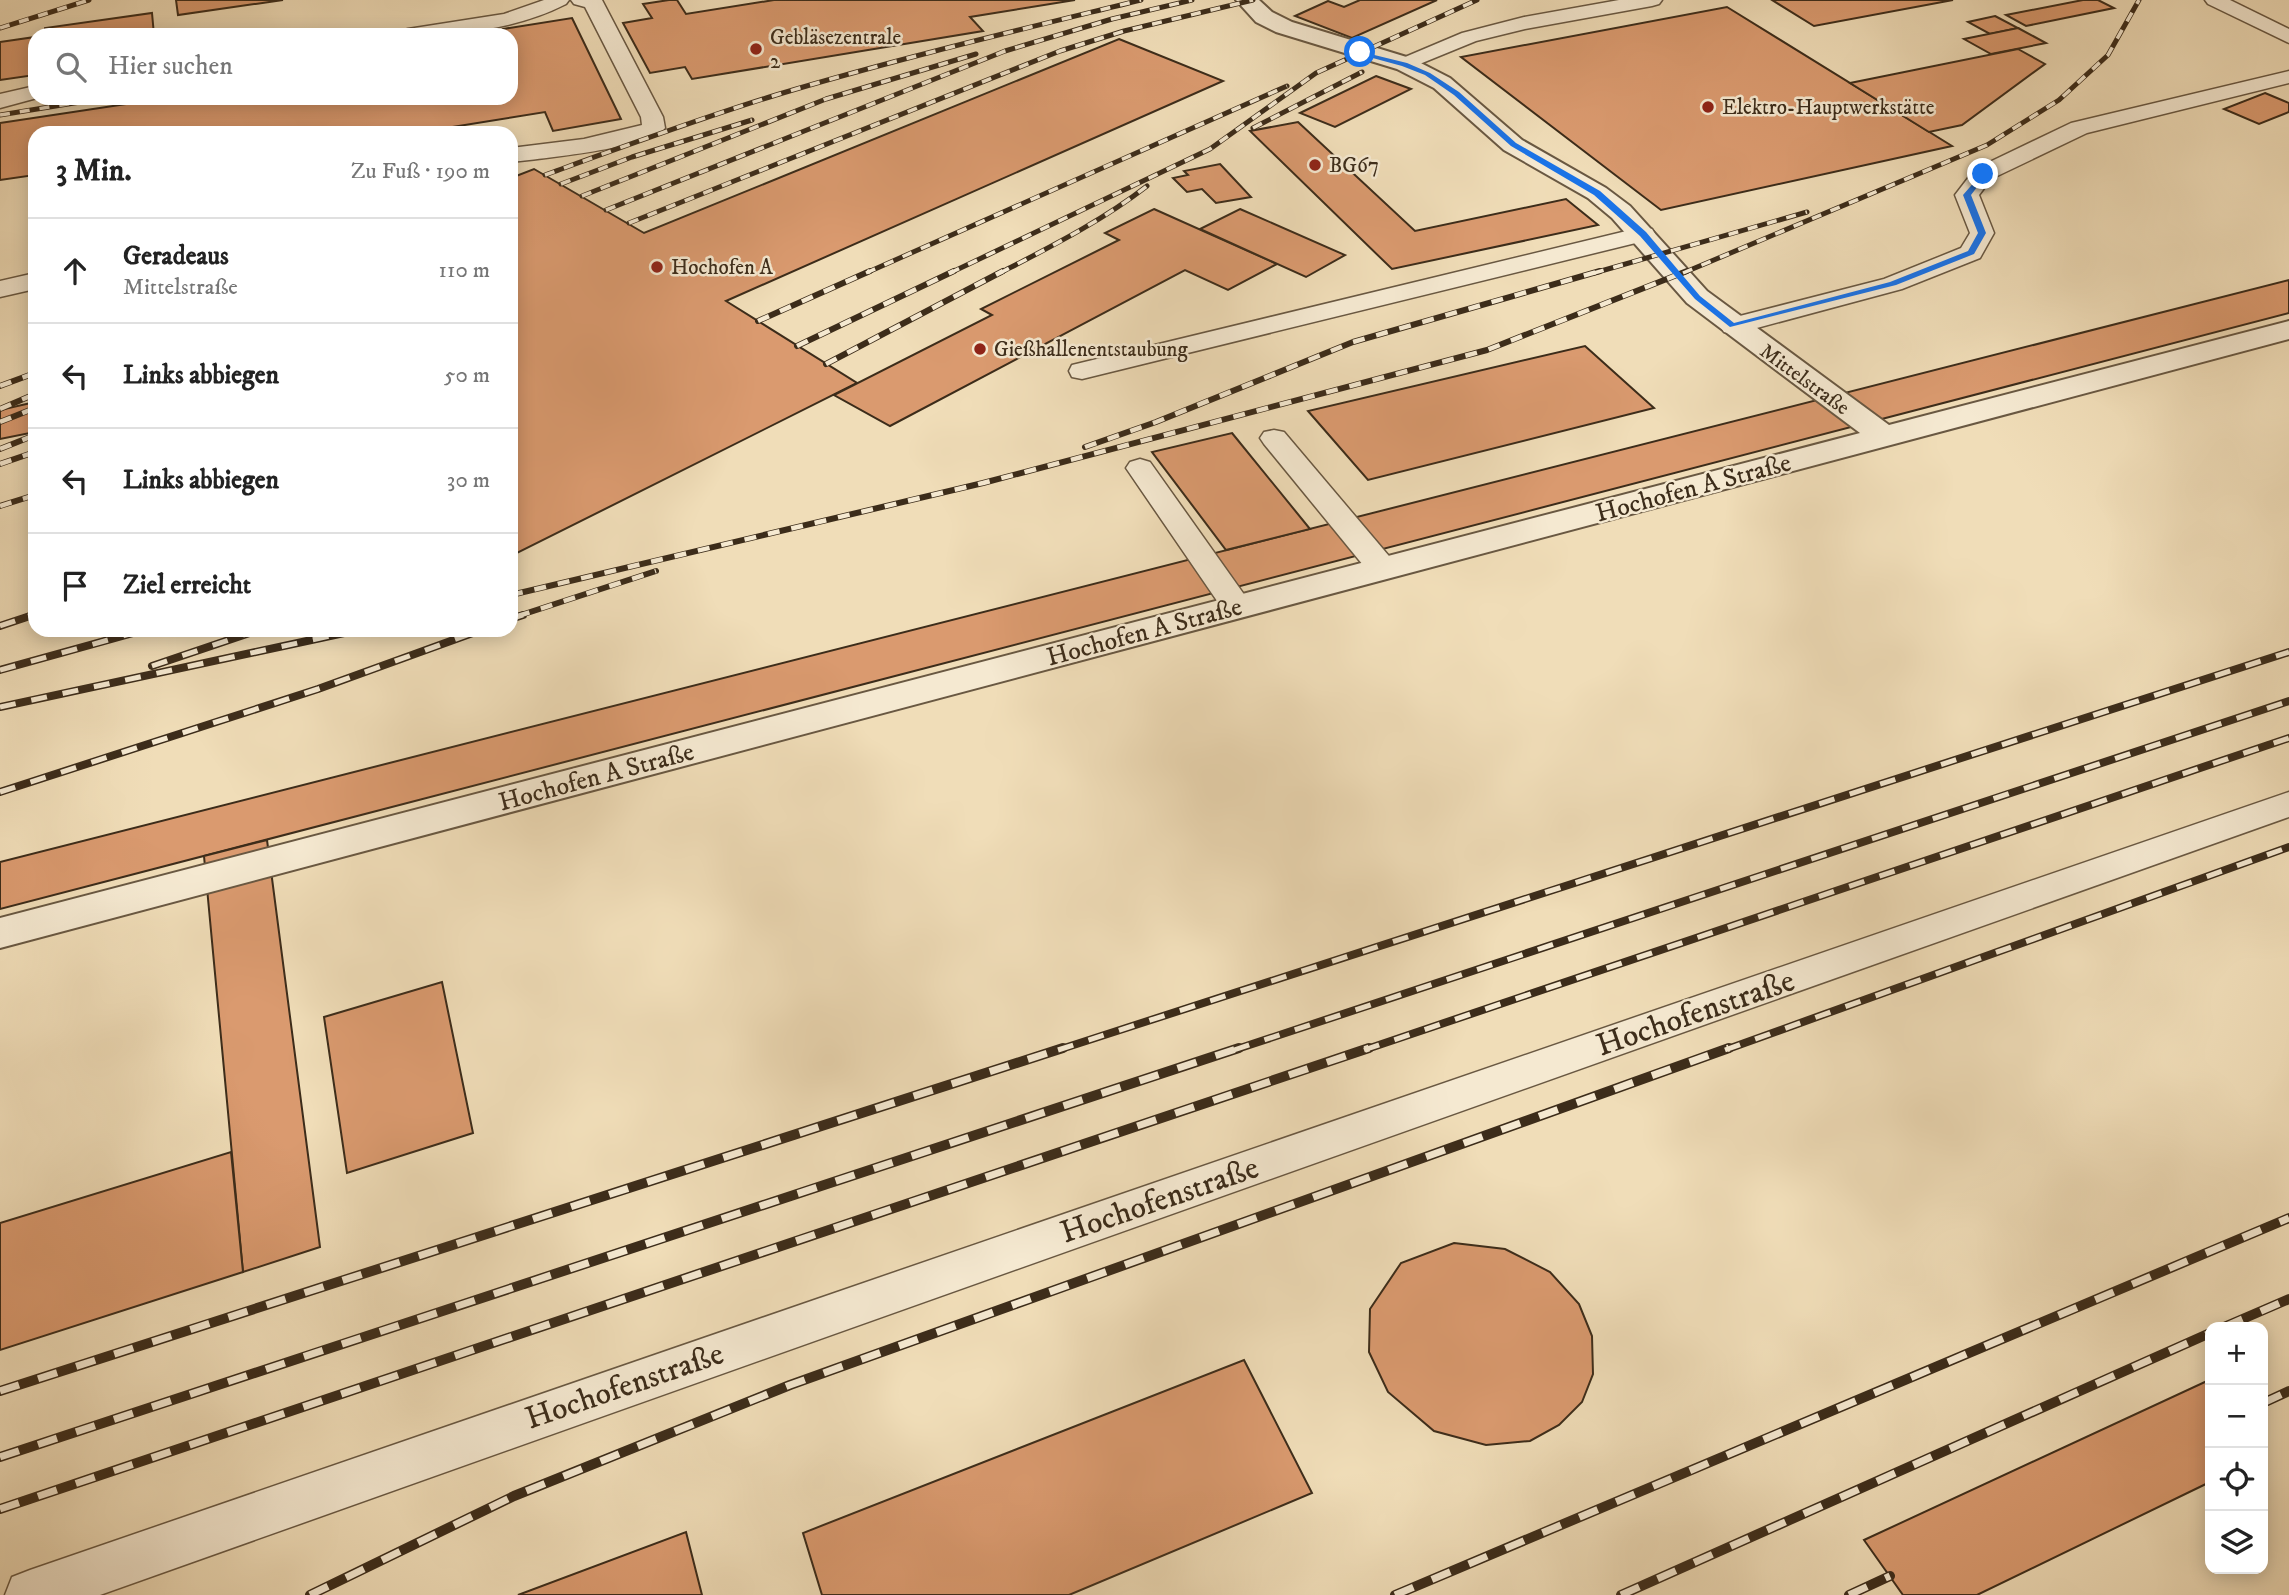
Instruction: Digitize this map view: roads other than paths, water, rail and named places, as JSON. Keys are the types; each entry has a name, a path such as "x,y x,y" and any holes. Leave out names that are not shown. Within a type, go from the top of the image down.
{"street":[{"name":"Mittelstraße","path":"1247,0 1264,17 1284,27 1405,64 1443,83 1499,134 1533,157 1597,193 1643,234 1683,283 1733,326 1885,437"},
{"name":"Hochofen A Straße","path":"0,933 2289,330"}],"lane":[{"path":"447,28 520,15 559,0"},
{"path":"518,154 623,140 654,128 652,117 593,2 581,0"},
{"path":"1405,64 1469,37 1524,23 1652,0"},
{"path":"2215,0 2289,37"},
{"path":"1733,326 1893,284 1971,253 1982,233 1967,195 1983,174 2079,128 2289,77"},
{"path":"0,101 28,94"},
{"path":"1082,371 1643,234"},
{"path":"1274,438 1383,569"},
{"path":"1139,468 1237,607"},
{"name":"Hochofenstraße","path":"30,1595 2289,804"}],"railway":[{"path":"0,28 89,0"},
{"path":"545,175 776,95 912,57 1141,0"},
{"path":"606,210 1005,51 1112,19 1192,0"},
{"path":"629,223 1060,51 1124,31 1253,0"},
{"path":"950,273 1210,149 1316,73 1477,0"},
{"path":"1683,273 1987,145 2059,100 2108,55 2139,0"},
{"path":"582,196 826,99 976,54"},
{"path":"1253,128 1362,72"},
{"path":"866,273 1287,86"},
{"path":"0,115 62,105"},
{"path":"561,184 632,157 752,120"},
{"path":"1000,273 1094,222 1147,186"},
{"path":"1594,273 1807,212"},
{"path":"758,321 870,271"},
{"path":"797,346 954,271"},
{"path":"826,364 1003,271"},
{"path":"1085,447 1156,422 1353,342 1600,271"},
{"path":"518,593 983,483 1487,350 1687,271"},
{"path":"0,386 28,376"},
{"path":"0,409 28,397"},
{"path":"0,422 28,411"},
{"path":"0,449 28,438"},
{"path":"0,464 28,454"},
{"path":"0,506 28,497"},
{"path":"518,616 656,571"},
{"path":"518,617 523,615"},
{"path":"0,626 28,617"},
{"path":"0,670 119,637"},
{"path":"152,666 237,637"},
{"path":"0,707 325,637"},
{"path":"0,792 318,689 462,637"},
{"path":"1058,1050 2289,652"},
{"path":"1234,1050 2289,701"},
{"path":"1364,1050 2289,738"},
{"path":"1725,1050 2289,847"},
{"path":"0,1391 1063,1048"},
{"path":"0,1457 1239,1048"},
{"path":"0,1509 1369,1048"},
{"path":"310,1595 514,1496 790,1385 1729,1048"},
{"path":"1395,1595 2289,1218"},
{"path":"2236,1322 2289,1299"},
{"path":"1621,1595 2205,1335"},
{"path":"2268,1401 2289,1391"},
{"path":"1849,1595 1890,1576"}],"place":[{"name":"Gebläsezentrale 2","path":"756,49"},
{"name":"Elektro-Hauptwerkstätte","path":"1708,107"},
{"name":"BG67","path":"1315,165"},
{"name":"Hochofen A","path":"657,267"},
{"name":"Gießhallenentstaubung","path":"980,349"}]}
